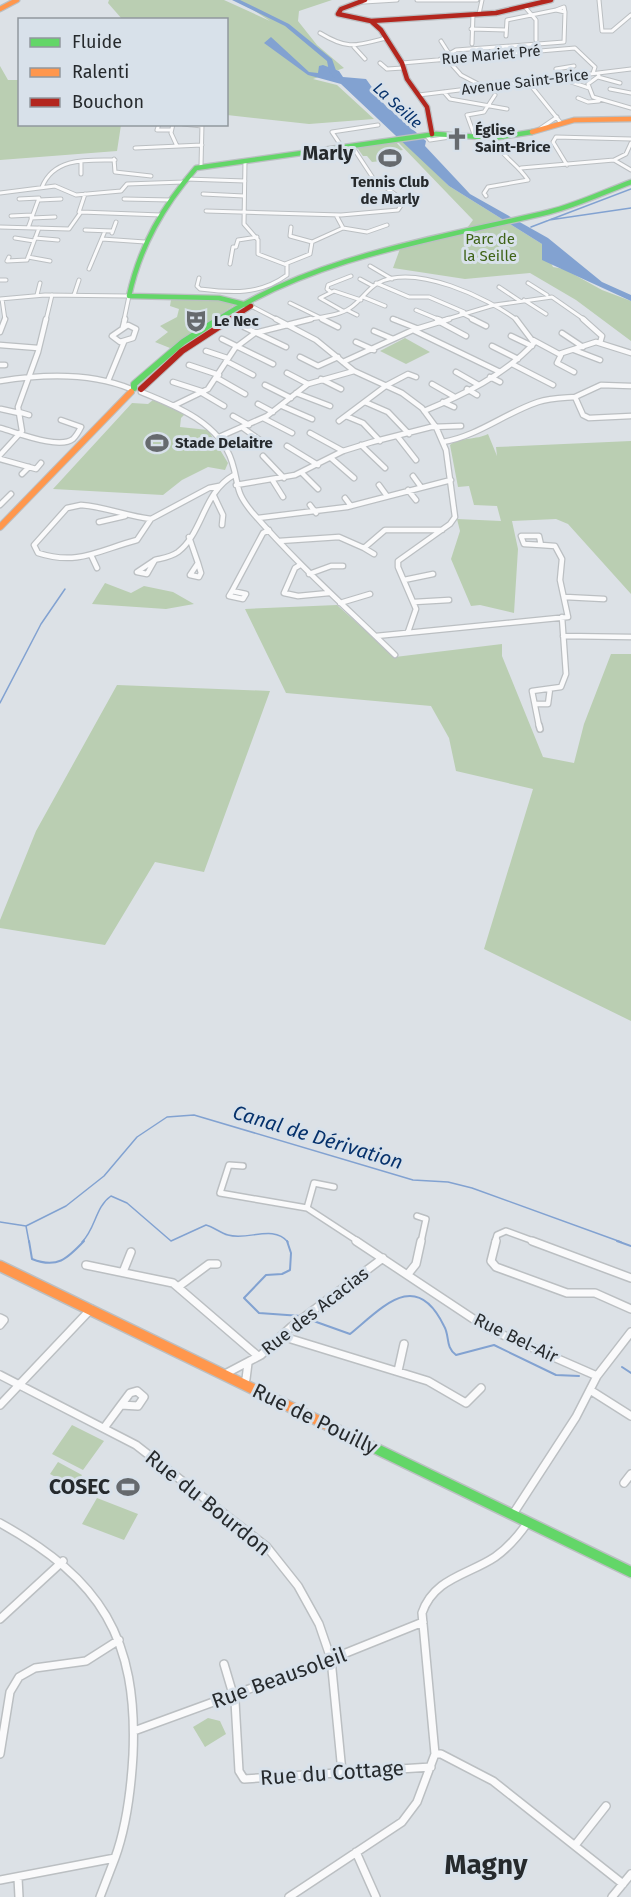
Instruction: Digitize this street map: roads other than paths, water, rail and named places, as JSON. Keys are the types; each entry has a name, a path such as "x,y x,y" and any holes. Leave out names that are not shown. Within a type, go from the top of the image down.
{"main road":[{"path":"0,7 12,0"},
{"path":"0,7 18,0"},
{"path":"364,1 340,11 343,17 385,22 525,8 551,0"},
{"path":"385,22 386,38 428,111 429,135"},
{"path":"249,305 211,294 129,296 136,260 162,215 166,200 201,166 429,135 452,133 494,138 519,135 559,120 598,118 631,120"},
{"path":"0,527 136,390 134,384 155,364 183,342 239,306 249,305 310,275 397,245 564,207 631,181"},
{"name":"Rue de Pouilly","path":"0,1266 631,1572"}],"street":[{"path":"364,1 397,0"},
{"path":"417,0 477,0"},
{"path":"472,45 471,29 482,0"},
{"path":"599,0 602,31 612,31 631,15"},
{"path":"525,8 534,15 536,40 540,43"},
{"path":"439,60 446,53 465,49 565,41 565,8 507,20 506,36"},
{"path":"471,29 506,30"},
{"path":"320,33 340,45 354,47 386,38"},
{"path":"529,44 536,40"},
{"path":"441,41 449,61 461,75 484,87"},
{"path":"472,45 480,48"},
{"path":"465,49 472,45"},
{"path":"354,47 365,59"},
{"name":"Rue Mariet Pré","path":"380,63 387,69 403,68 439,60 579,50 595,67 593,74"},
{"path":"561,78 556,69 574,66"},
{"name":"Avenue Saint-Brice","path":"419,95 598,75 631,69"},
{"path":"620,83 598,75 589,83 589,88 593,97 631,108"},
{"path":"611,80 618,76"},
{"path":"528,82 559,120"},
{"path":"571,82 589,88"},
{"path":"610,90 631,93"},
{"path":"444,92 450,99 489,104 507,109"},
{"path":"462,113 484,112 494,94 502,96"},
{"path":"578,98 588,102 600,100"},
{"path":"467,114 475,136"},
{"path":"342,147 332,132 378,125"},
{"path":"157,130 158,126"},
{"path":"172,126 171,130 177,146"},
{"path":"201,166 202,126"},
{"path":"148,132 171,130"},
{"path":"448,134 450,137 430,140 427,136 448,134"},
{"path":"521,168 567,165 614,160 626,154 631,141 556,137 553,142 567,165"},
{"path":"486,196 484,193 488,187 528,180 518,164 502,156 494,138"},
{"path":"135,148 202,145"},
{"path":"206,212 339,217 398,210 404,201 373,178 352,146"},
{"path":"42,187 53,168 62,164 114,159 115,171 151,176"},
{"path":"614,160 631,170"},
{"path":"199,278 197,287 211,294 237,294 255,293 285,277 288,268 285,264 258,254 258,239 244,224 245,161"},
{"path":"81,163 81,174"},
{"path":"0,193 59,187 71,194 85,194 124,190 127,184 244,181"},
{"path":"0,226 71,228 85,194"},
{"path":"203,194 244,196"},
{"path":"19,198 36,197 39,200 61,200"},
{"path":"124,199 166,200"},
{"path":"28,228 39,200"},
{"path":"79,212 162,215"},
{"path":"11,216 55,217"},
{"path":"339,217 343,228"},
{"path":"109,240 116,222"},
{"path":"291,227 290,236 312,242 343,228 367,232 387,225"},
{"path":"9,257 8,261 22,262 28,257 39,228"},
{"path":"84,230 112,231"},
{"path":"89,269 105,231"},
{"path":"15,238 58,240"},
{"path":"102,239 145,242"},
{"path":"230,264 233,247 236,247 238,240 258,239"},
{"path":"285,264 310,254 312,242"},
{"path":"28,257 45,258 50,261"},
{"path":"370,266 393,279"},
{"path":"331,292 327,289 328,285 351,276"},
{"path":"360,279 409,297 429,297 486,326"},
{"path":"175,405 203,392 218,376 226,360 238,345 258,332 345,310 362,298 375,284 393,279 447,285 495,305 518,321 533,340 561,355"},
{"path":"0,280 6,280"},
{"path":"74,295 79,280"},
{"path":"37,295 40,283"},
{"path":"528,283 577,313 602,336 600,343"},
{"path":"499,287 546,314"},
{"path":"357,315 320,298 331,292 347,293 385,306"},
{"path":"0,332 6,318 1,299 37,295 129,296 123,327"},
{"path":"41,464 36,469 0,457 3,449 21,433 23,428 19,405 38,348 52,295"},
{"path":"344,362 439,320 495,305 548,296"},
{"path":"290,303 338,327"},
{"path":"249,305 325,346 354,371 410,399 436,427 449,459 455,518 442,530 399,559 397,565 414,602 416,612 408,632"},
{"path":"416,310 466,336"},
{"path":"393,319 500,372"},
{"path":"108,381 112,375 116,354 124,342 135,337 136,332 132,326 123,327 112,336 124,342"},
{"path":"244,327 286,346"},
{"path":"374,330 393,339"},
{"path":"562,333 583,347"},
{"path":"511,336 532,346"},
{"path":"222,339 273,364"},
{"path":"423,411 500,372 532,346 533,340"},
{"path":"356,342 374,350"},
{"path":"574,372 557,363 561,355 600,343 631,354"},
{"path":"0,345 38,348"},
{"path":"492,346 518,359"},
{"path":"573,350 600,360"},
{"path":"206,351 253,375"},
{"path":"300,357 318,366 339,357"},
{"path":"512,364 553,385"},
{"path":"189,365 218,376 244,394"},
{"path":"219,437 263,418 282,406 308,384 354,371"},
{"path":"456,372 477,384"},
{"path":"287,373 308,384"},
{"path":"339,421 387,386 408,374 416,377"},
{"path":"0,381 29,377 108,381 175,405 202,422 219,437 232,463 228,472 258,518 300,565 395,655"},
{"path":"490,377 500,382"},
{"path":"321,379 341,389"},
{"path":"173,382 203,392 224,406"},
{"path":"432,384 453,396"},
{"path":"265,385 291,398"},
{"path":"443,442 477,434 534,403 575,398 601,385 631,386"},
{"path":"466,389 477,395"},
{"path":"296,393 330,406"},
{"path":"575,398 583,415 587,417 631,416"},
{"path":"365,402 388,412 409,434"},
{"path":"443,402 454,407"},
{"path":"258,404 273,412"},
{"path":"282,406 312,419"},
{"path":"1,409 29,415"},
{"path":"233,416 249,425"},
{"path":"346,416 363,423 380,441"},
{"path":"263,418 292,433"},
{"path":"0,428 54,442 74,438 81,427 61,420"},
{"path":"151,519 125,516 105,507 81,505 67,508 34,545 38,553 56,560 91,555 137,540 151,519 209,488 233,480 273,481 303,473 343,451 361,445 436,427 461,426"},
{"path":"243,428 264,443"},
{"path":"310,433 343,451"},
{"path":"398,437 416,460"},
{"path":"361,445 385,468"},
{"path":"287,446 318,465"},
{"path":"263,456 284,478"},
{"path":"331,458 354,478"},
{"path":"22,474 28,467"},
{"path":"303,473 318,489"},
{"path":"413,476 421,486"},
{"path":"258,518 316,513 451,480"},
{"path":"273,481 283,497"},
{"path":"379,485 387,496"},
{"path":"156,559 178,551 189,537 219,486"},
{"path":"408,490 416,500"},
{"path":"0,505 10,494"},
{"path":"214,496 223,514 222,525"},
{"path":"345,498 351,506"},
{"path":"375,500 380,507"},
{"path":"310,505 316,513"},
{"path":"99,522 125,516"},
{"path":"232,591 263,533 268,530"},
{"path":"364,548 385,530 442,530"},
{"path":"189,537 198,562"},
{"path":"279,541 339,537 374,554"},
{"path":"376,636 568,617 560,580 562,559 557,554 555,546 541,545"},
{"path":"91,555 97,568"},
{"path":"300,565 295,568 284,593 298,596 329,593"},
{"path":"310,575 343,566"},
{"path":"404,580 433,574"},
{"path":"342,604 370,594"},
{"path":"565,597 604,599"},
{"path":"414,602 449,600"},
{"path":"540,729 532,691 561,687 566,674 562,617"},
{"path":"563,636 631,637"},
{"path":"535,704 548,704 550,689"},
{"name":"Rue Bel-Air","path":"243,1166 229,1165 220,1193 307,1208 487,1328 597,1376"},
{"path":"307,1208 314,1183 334,1187"},
{"path":"408,1274 416,1264 426,1219 417,1216"},
{"path":"631,1278 506,1231 497,1235 491,1261 496,1267 567,1293 595,1293 631,1309"},
{"path":"123,1272 131,1252"},
{"name":"Rue des Acacias","path":"225,1374 238,1364 248,1363 258,1356 301,1319 383,1258"},
{"path":"178,1287 209,1264 217,1264"},
{"path":"86,1265 173,1283 258,1356"},
{"path":"0,1405 91,1309"},
{"path":"0,1318 4,1320 0,1325"},
{"path":"513,1515 576,1417 597,1376 631,1332"},
{"path":"285,1335 291,1339 434,1384 466,1403 481,1388"},
{"path":"398,1371 404,1344"},
{"name":"Rue des Acacias","path":"242,1383 246,1378 248,1363"},
{"name":"Rue du Bourdon","path":"0,1375 104,1428 162,1463 267,1547 298,1586 319,1624 332,1659 342,1772"},
{"path":"590,1390 631,1416"},
{"path":"104,1428 121,1405"},
{"path":"624,1483 631,1474"},
{"path":"289,1897 402,1822 417,1802 435,1754 423,1622 424,1603 433,1590 495,1557 508,1546 528,1522"},
{"path":"0,1523 28,1537 63,1561 84,1583 113,1625 131,1679 134,1731 126,1824 100,1897"},
{"path":"0,1618 63,1561"},
{"name":"Rue Beausoleil","path":"134,1731 332,1659 423,1622"},
{"path":"0,1754 9,1698 15,1681 27,1671 86,1661 119,1640"},
{"name":"Rue du Cottage","path":"224,1664 234,1695 241,1777 430,1767"},
{"path":"0,1695 9,1698"},
{"path":"435,1754 493,1780 576,1844 623,1884"},
{"path":"576,1844 606,1806"},
{"path":"356,1852 376,1897"},
{"path":"0,1880 115,1858"},
{"path":"612,1897 631,1874"},
{"path":"18,1878 19,1897"}],"water":[{"name":"La Seille","path":"271,37 309,72 318,73 319,66 323,65 339,71 343,77 366,79 384,104 426,141 425,146 470,194 548,238 602,282 631,295 631,301 542,260 542,244 449,186 341,84 308,75 264,43"}],"waterway":[{"name":"La Seille","path":"235,0 287,25 330,60 332,71 337,78"},
{"path":"550,220 631,189"},
{"path":"550,220 631,208"},
{"path":"531,227 550,220"},
{"path":"0,703 41,624 65,589"},
{"name":"Canal de Dérivation","path":"26,1226 66,1206 104,1176 137,1137 167,1117 194,1115 413,1180 448,1182 472,1188 621,1242"},
{"path":"82,1242 102,1206 111,1196 127,1203 171,1241 206,1225 228,1235 268,1233 282,1237 287,1241"},
{"path":"0,1222 26,1226"},
{"path":"26,1226 29,1242"},
{"path":"29,1241 32,1259 48,1263 67,1257 84,1241"},
{"path":"287,1241 291,1253 290,1270 282,1274 266,1275 244,1298 259,1313 301,1316"},
{"name":"Canal de Dérivation","path":"617,1241 631,1246"},
{"path":"308,1319 350,1334 387,1304 399,1298 411,1296 422,1299 433,1309 446,1330 450,1348 456,1355 494,1345 556,1375 579,1376"},
{"path":"622,1367 631,1373"}],"place":[{"name":"Église Saint-Brice","path":"457,139"},
{"name":"Tennis Club de Marly","path":"390,158"},
{"name":"Le Nec","path":"196,321"},
{"name":"Stade Delaitre","path":"157,443"},
{"name":"COSEC","path":"128,1487"}],"district":[{"name":"Marly","path":"328,153"},
{"name":"Magny","path":"486,1864"}],"park label":[{"name":"Parc de la Seille","path":"490,248"}]}
